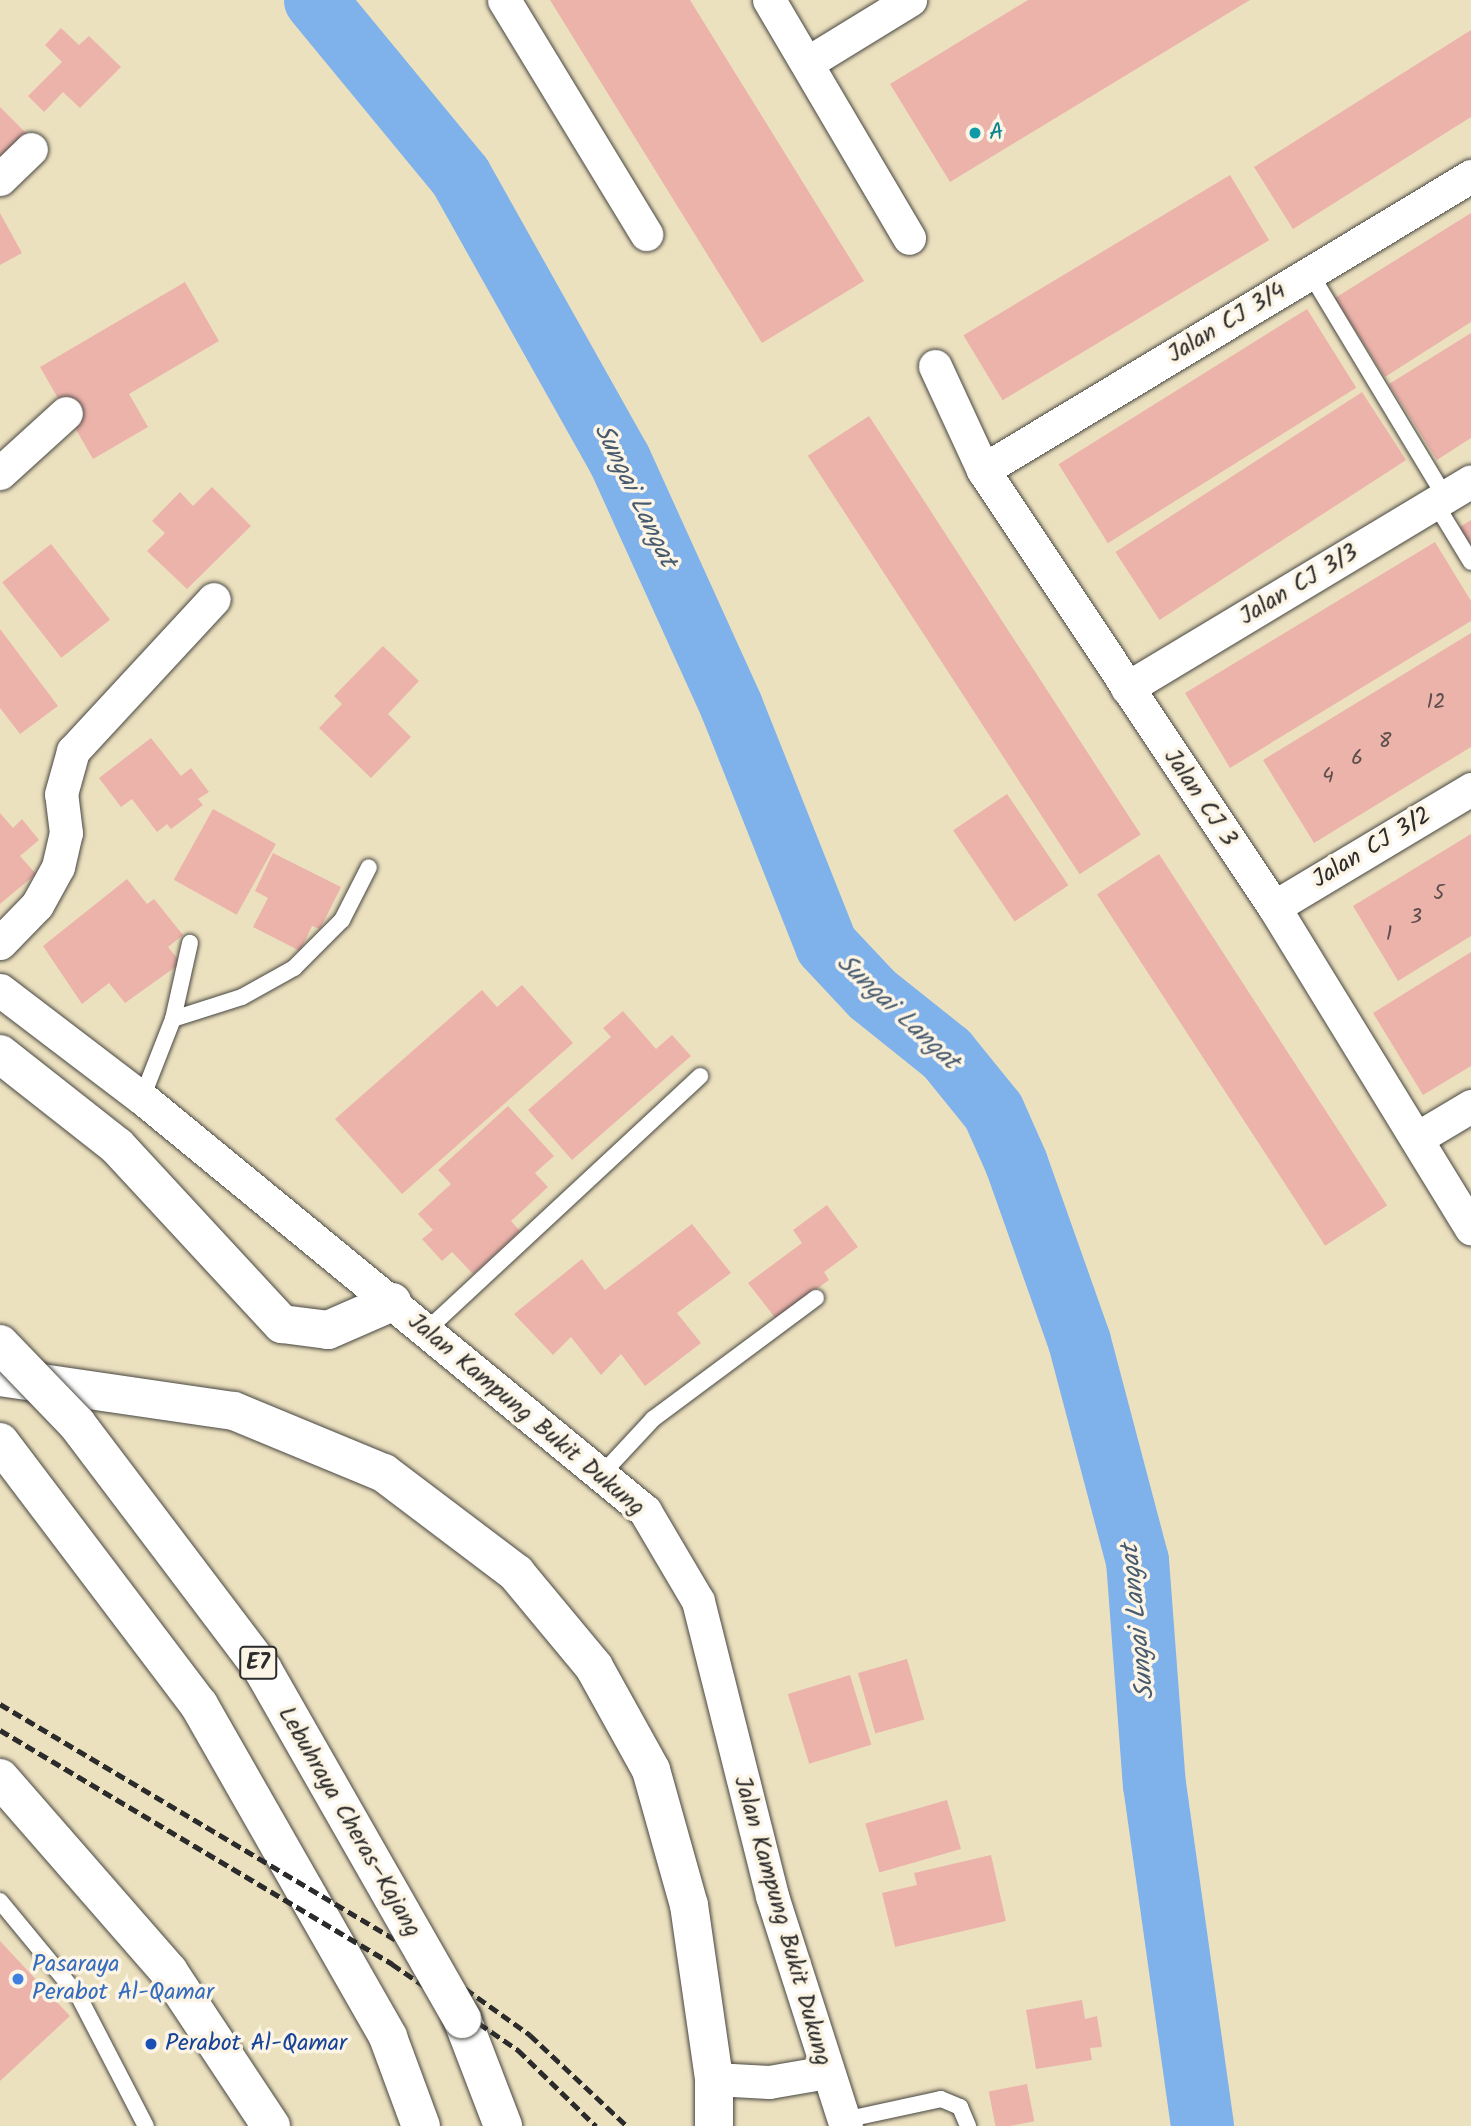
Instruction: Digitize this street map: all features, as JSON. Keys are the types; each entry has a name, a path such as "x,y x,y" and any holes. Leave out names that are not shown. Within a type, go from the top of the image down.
{"highway":[{"path":"0,1054 117,1146 282,1324 328,1330 392,1302"},
{"name":"Lebuhraya Cheras–Kajang","path":"0,1344 78,1424 263,1670 462,2019 503,2126"},
{"path":"0,1377 234,1412 384,1473 516,1573 594,1667 651,1770 690,1905 714,2079 714,2126"},
{"path":"0,1442 199,1705 388,2037 421,2126"},
{"path":"0,1778 169,1972 271,2126"}],"street":[{"path":"504,0 646,234"},
{"path":"769,0 909,238"},
{"path":"807,62 909,0"},
{"path":"0,179 31,149"},
{"name":"Jalan CJ 3/4","path":"983,470 1471,176"},
{"name":"Jalan CJ 3","path":"935,366 983,470 1274,907 1419,1137 1471,1228"},
{"path":"0,473 66,413"},
{"name":"Jalan CJ 3/3","path":"1126,688 1450,494"},
{"path":"0,943 37,905 58,867 66,833 61,794 73,751 214,599"},
{"name":"Jalan CJ 3/2","path":"1274,907 1471,789"},
{"name":"Jalan Kampung Bukit Dukung","path":"0,990 142,1098 645,1511 698,1601 768,1883 845,2123"},
{"path":"1419,1137 1471,1106"},
{"path":"714,2079 769,2082 827,2072"}],"lane":[{"path":"1310,273 1450,494 1471,562"},
{"path":"173,1019 242,997 294,968 342,920 369,867"},
{"path":"142,1098 173,1019 190,943"},
{"path":"427,1331 700,1076"},
{"path":"601,1475 653,1419 816,1298"},
{"path":"0,1901 79,1997 145,2126"},
{"path":"845,2123 941,2099 960,2107 968,2126"}],"building":[{"path":"550,0 690,0 864,281 762,343"},
{"name":"A","path":"1028,0 1250,0 950,182 890,84"},
{"path":"61,28 79,45 89,36 121,67 80,108 63,92 44,112 28,96 62,62 45,45"},
{"path":"1471,30 1471,117 1293,229 1254,167"},
{"path":"0,107 30,137 0,167"},
{"path":"1230,175 1269,240 1003,400 963,335"},
{"path":"0,213 22,253 0,265"},
{"path":"1471,213 1471,322 1385,377 1335,298"},
{"path":"185,282 219,341 129,394 148,427 93,459 40,367"},
{"path":"1307,309 1356,388 1108,543 1059,464"},
{"path":"1471,333 1471,438 1437,460 1389,384"},
{"path":"1362,392 1406,460 1160,620 1115,552"},
{"path":"869,416 1141,834 1080,874 808,456"},
{"path":"212,487 251,526 187,589 147,551 165,533 152,521 180,492 193,506"},
{"path":"1471,520 1471,545 1460,527"},
{"path":"1435,542 1471,601 1471,621 1230,768 1185,693"},
{"path":"51,544 110,620 61,658 2,582"},
{"path":"0,629 58,706 20,734 0,708"},
{"path":"1471,633 1471,747 1314,843 1263,760"},
{"path":"383,646 419,681 388,714 411,737 371,778 319,728 342,704 334,696"},
{"path":"151,738 181,776 191,768 209,792 198,799 203,805 171,829 167,824 157,832 132,799 121,807 99,778"},
{"path":"1007,794 1069,885 1015,922 953,830"},
{"path":"213,809 276,844 237,915 174,880"},
{"path":"0,813 13,828 22,819 39,840 20,856 36,874 0,904"},
{"path":"1471,834 1471,936 1398,981 1353,906"},
{"path":"273,853 341,887 320,929 312,926 300,951 253,927 268,898 255,891"},
{"path":"1159,854 1387,1205 1325,1246 1097,894"},
{"path":"127,879 147,904 154,899 183,935 168,947 181,963 125,1003 109,983 82,1004 43,946"},
{"path":"1471,952 1471,1066 1423,1095 1373,1013"},
{"path":"522,985 573,1043 402,1194 335,1119 482,990 497,1007"},
{"path":"623,1011 656,1049 672,1035 691,1056 572,1160 528,1110 611,1037 603,1028"},
{"path":"508,1106 554,1156 535,1173 548,1187 511,1221 520,1231 473,1274 452,1252 442,1261 422,1239 433,1230 418,1214 451,1184 438,1170"},
{"path":"827,1205 858,1247 824,1272 829,1280 776,1319 748,1283 802,1243 793,1230"},
{"path":"692,1224 731,1273 677,1313 701,1343 645,1386 621,1354 601,1375 571,1337 553,1355 514,1314 582,1259 605,1290"},
{"path":"907,1659 924,1720 875,1734 858,1673"},
{"path":"850,1675 871,1745 809,1764 788,1694"},
{"path":"947,1800 961,1849 879,1872 865,1823"},
{"path":"991,1855 1006,1921 895,1947 882,1893 917,1885 914,1873"},
{"name":"Pasaraya Perabot Al-Qamar","path":"0,1941 70,2016 0,2081"},
{"path":"1082,2000 1085,2019 1097,2016 1102,2047 1090,2048 1092,2060 1036,2069 1026,2010"},
{"path":"1027,2084 1034,2121 995,2126 989,2091"}],"waterway":[{"name":"Sungai Langat","path":"315,0 460,176 619,459 731,706 826,945 872,994 946,1053 993,1111 1016,1163 1079,1341 1137,1560 1154,1784 1202,2126"}],"railway":[{"path":"0,1704 404,1945 530,2035 627,2126"},
{"path":"0,1730 392,1964 518,2050 596,2126"}],"place":[{"name":"A","path":"975,133"},
{"name":"Pasaraya Perabot Al-Qamar","path":"18,1979"},
{"name":"Perabot Al-Qamar","path":"151,2044"}]}
